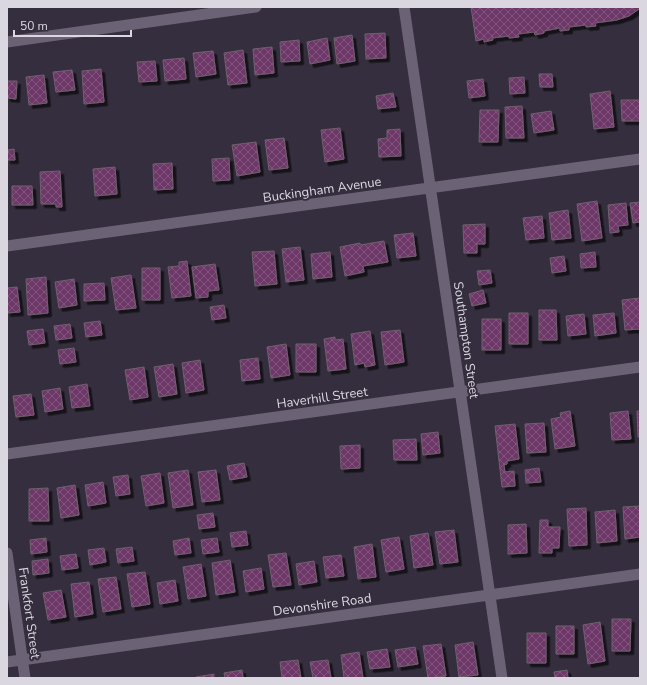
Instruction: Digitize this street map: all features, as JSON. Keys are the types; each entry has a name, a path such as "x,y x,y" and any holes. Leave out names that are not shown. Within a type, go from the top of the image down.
{"street":[{"path":"7,42 256,7"},
{"name":"Southampton Street","path":"404,7 502,678"},
{"name":"Buckingham Avenue","path":"7,246 640,159"},
{"name":"Haverhill Street","path":"7,454 640,367"},
{"name":"Frankfort Street","path":"7,552 25,678"},
{"name":"Devonshire Road","path":"7,662 640,574"}],"building":[{"path":"471,7 640,7 640,10 639,9 629,16 617,20 595,23 596,26 586,27 586,25 569,27 569,30 560,31 560,28 544,31 544,33 535,35 534,32 518,34 519,37 509,38 509,36 492,38 493,40 484,42 484,39 476,41"},
{"path":"385,33 386,58 366,59 365,34"},
{"path":"352,35 355,61 337,64 334,38"},
{"path":"327,38 330,60 310,64 307,42"},
{"path":"299,40 300,61 281,62 280,42"},
{"path":"272,47 274,73 255,75 253,49"},
{"path":"243,50 247,83 228,85 224,53"},
{"path":"213,51 216,74 196,77 193,53"},
{"path":"184,58 186,79 165,81 163,60"},
{"path":"155,61 157,81 139,82 137,62"},
{"path":"101,69 104,102 84,104 82,71"},
{"path":"72,70 75,90 56,92 53,72"},
{"path":"539,74 552,74 553,87 540,87"},
{"path":"44,75 47,103 29,105 26,77"},
{"path":"524,77 525,93 510,94 509,78"},
{"path":"483,79 485,96 469,98 467,81"},
{"path":"7,81 17,81 16,99 7,98"},
{"path":"610,91 614,127 594,129 590,94"},
{"path":"393,93 396,107 378,109 376,96"},
{"path":"621,100 640,100 640,121 622,121"},
{"path":"522,106 524,138 506,138 505,107"},
{"path":"480,110 499,110 498,142 479,142"},
{"path":"551,111 554,130 534,133 531,114"},
{"path":"340,128 344,159 325,162 321,130"},
{"path":"400,129 401,156 379,157 378,139 387,138 387,130"},
{"path":"284,138 288,168 269,170 265,140"},
{"path":"256,142 260,172 237,176 232,145"},
{"path":"14,149 15,160 7,160 7,150"},
{"path":"229,158 230,180 213,181 212,159"},
{"path":"172,163 173,189 154,190 153,164"},
{"path":"115,167 117,194 95,196 93,169"},
{"path":"60,171 62,207 56,207 56,204 41,204 40,172"},
{"path":"12,186 32,186 33,205 12,205"},
{"path":"597,201 602,238 582,241 577,204"},
{"path":"640,202 640,222 633,223 630,203"},
{"path":"626,203 628,225 618,226 619,232 610,233 608,205"},
{"path":"568,210 571,238 552,240 549,213"},
{"path":"542,216 544,238 526,240 523,218"},
{"path":"485,224 485,244 477,244 477,253 464,253 463,225"},
{"path":"413,233 416,256 397,258 394,235"},
{"path":"384,241 388,262 363,266 364,272 345,276 340,247 360,243 360,245"},
{"path":"300,247 304,280 286,282 282,249"},
{"path":"274,251 277,284 255,286 252,252"},
{"path":"330,252 332,277 313,279 311,254"},
{"path":"595,252 596,267 581,268 580,254"},
{"path":"564,256 566,271 552,273 550,258"},
{"path":"187,261 191,296 172,298 168,267 179,266 179,262"},
{"path":"215,264 219,290 208,291 208,297 196,298 192,267"},
{"path":"142,268 160,268 160,300 142,300"},
{"path":"490,270 492,283 479,285 477,271"},
{"path":"131,275 136,308 116,310 111,278"},
{"path":"46,277 48,313 28,315 26,279"},
{"path":"74,279 77,305 59,308 55,282"},
{"path":"104,283 105,300 84,301 84,284"},
{"path":"17,287 20,312 7,313 7,288"},
{"path":"483,290 486,303 472,306 469,294"},
{"path":"640,298 640,329 625,330 622,300"},
{"path":"224,305 226,318 212,320 210,307"},
{"path":"539,310 556,310 557,340 539,340"},
{"path":"509,313 528,313 528,344 509,344"},
{"path":"614,313 616,333 595,336 593,315"},
{"path":"584,314 586,334 568,336 566,316"},
{"path":"482,319 501,319 501,350 482,350"},
{"path":"100,321 102,335 86,337 84,323"},
{"path":"70,324 72,338 56,340 54,326"},
{"path":"43,329 45,343 29,345 27,331"},
{"path":"400,330 404,362 385,365 381,332"},
{"path":"370,331 375,365 365,367 364,363 355,365 351,334"},
{"path":"335,337 335,340 343,339 346,369 328,371 324,339"},
{"path":"286,344 290,375 271,378 267,347"},
{"path":"296,344 316,344 316,372 296,372"},
{"path":"74,348 76,362 60,364 58,350"},
{"path":"258,358 260,379 242,381 240,360"},
{"path":"200,360 204,390 186,393 182,363"},
{"path":"173,364 177,394 159,397 154,367"},
{"path":"144,367 148,397 130,400 125,370"},
{"path":"87,384 90,406 72,408 69,387"},
{"path":"60,388 63,409 45,412 42,391"},
{"path":"31,394 34,415 16,417 13,396"},
{"path":"570,411 575,446 555,449 551,419 561,417 560,413"},
{"path":"628,411 631,439 612,440 610,413"},
{"path":"637,411 640,411 640,437 638,437"},
{"path":"544,423 546,452 527,453 525,424"},
{"path":"515,424 519,459 507,461 507,464 504,465 505,472 514,471 515,486 502,487 495,426"},
{"path":"438,432 440,453 423,455 421,434"},
{"path":"416,439 417,460 394,460 393,440"},
{"path":"360,445 360,468 341,469 340,446"},
{"path":"244,463 247,477 230,480 227,466"},
{"path":"539,468 541,482 526,483 525,470"},
{"path":"188,470 193,505 173,508 168,473"},
{"path":"216,470 220,500 202,502 198,472"},
{"path":"160,473 164,503 146,506 141,476"},
{"path":"128,475 130,494 116,496 113,477"},
{"path":"103,482 106,503 88,506 85,485"},
{"path":"75,485 79,515 61,518 57,488"},
{"path":"48,488 49,521 29,521 29,489"},
{"path":"640,506 640,537 625,539 623,507"},
{"path":"586,508 587,545 569,546 567,509"},
{"path":"615,510 617,541 597,543 595,512"},
{"path":"213,513 215,527 199,529 197,515"},
{"path":"540,520 548,520 548,527 560,527 559,548 552,548 552,553 539,553"},
{"path":"526,524 527,553 508,554 508,525"},
{"path":"454,530 458,562 440,564 435,532"},
{"path":"246,531 248,545 232,547 230,533"},
{"path":"428,533 433,565 414,568 410,536"},
{"path":"399,537 404,569 386,572 381,540"},
{"path":"46,538 47,552 31,554 30,540"},
{"path":"189,538 191,553 175,555 173,541"},
{"path":"217,538 219,552 203,554 201,540"},
{"path":"372,544 376,577 358,579 354,547"},
{"path":"132,547 134,561 118,563 116,549"},
{"path":"104,548 106,562 90,565 88,550"},
{"path":"286,553 291,585 273,587 268,555"},
{"path":"76,554 78,568 62,570 60,556"},
{"path":"341,555 344,576 326,578 323,557"},
{"path":"48,559 49,573 33,575 32,561"},
{"path":"230,560 235,592 216,595 212,563"},
{"path":"314,561 317,582 299,585 296,564"},
{"path":"201,564 206,596 188,599 183,567"},
{"path":"261,568 264,589 246,592 243,571"},
{"path":"145,572 150,604 132,607 127,574"},
{"path":"116,577 121,609 103,612 98,579"},
{"path":"175,580 178,601 160,604 157,583"},
{"path":"89,582 93,614 75,617 71,584"},
{"path":"61,590 66,617 48,620 43,593"},
{"path":"612,619 631,619 630,651 612,651"},
{"path":"600,622 605,661 588,664 583,625"},
{"path":"556,626 574,626 574,654 556,654"},
{"path":"527,633 546,633 546,663 527,663"},
{"path":"473,642 478,675 459,677 455,645"},
{"path":"441,644 446,676 428,678 423,646"},
{"path":"415,647 418,664 398,667 395,650"},
{"path":"387,649 390,667 370,669 367,652"},
{"path":"359,652 363,678 344,678 341,655"},
{"path":"298,660 301,678 282,678 280,662"},
{"path":"328,660 331,678 313,678 310,662"},
{"path":"242,670 243,678 225,678 224,673"},
{"path":"567,670 568,678 555,678 554,672"},
{"path":"214,674 214,678 196,678 196,677"}]}
